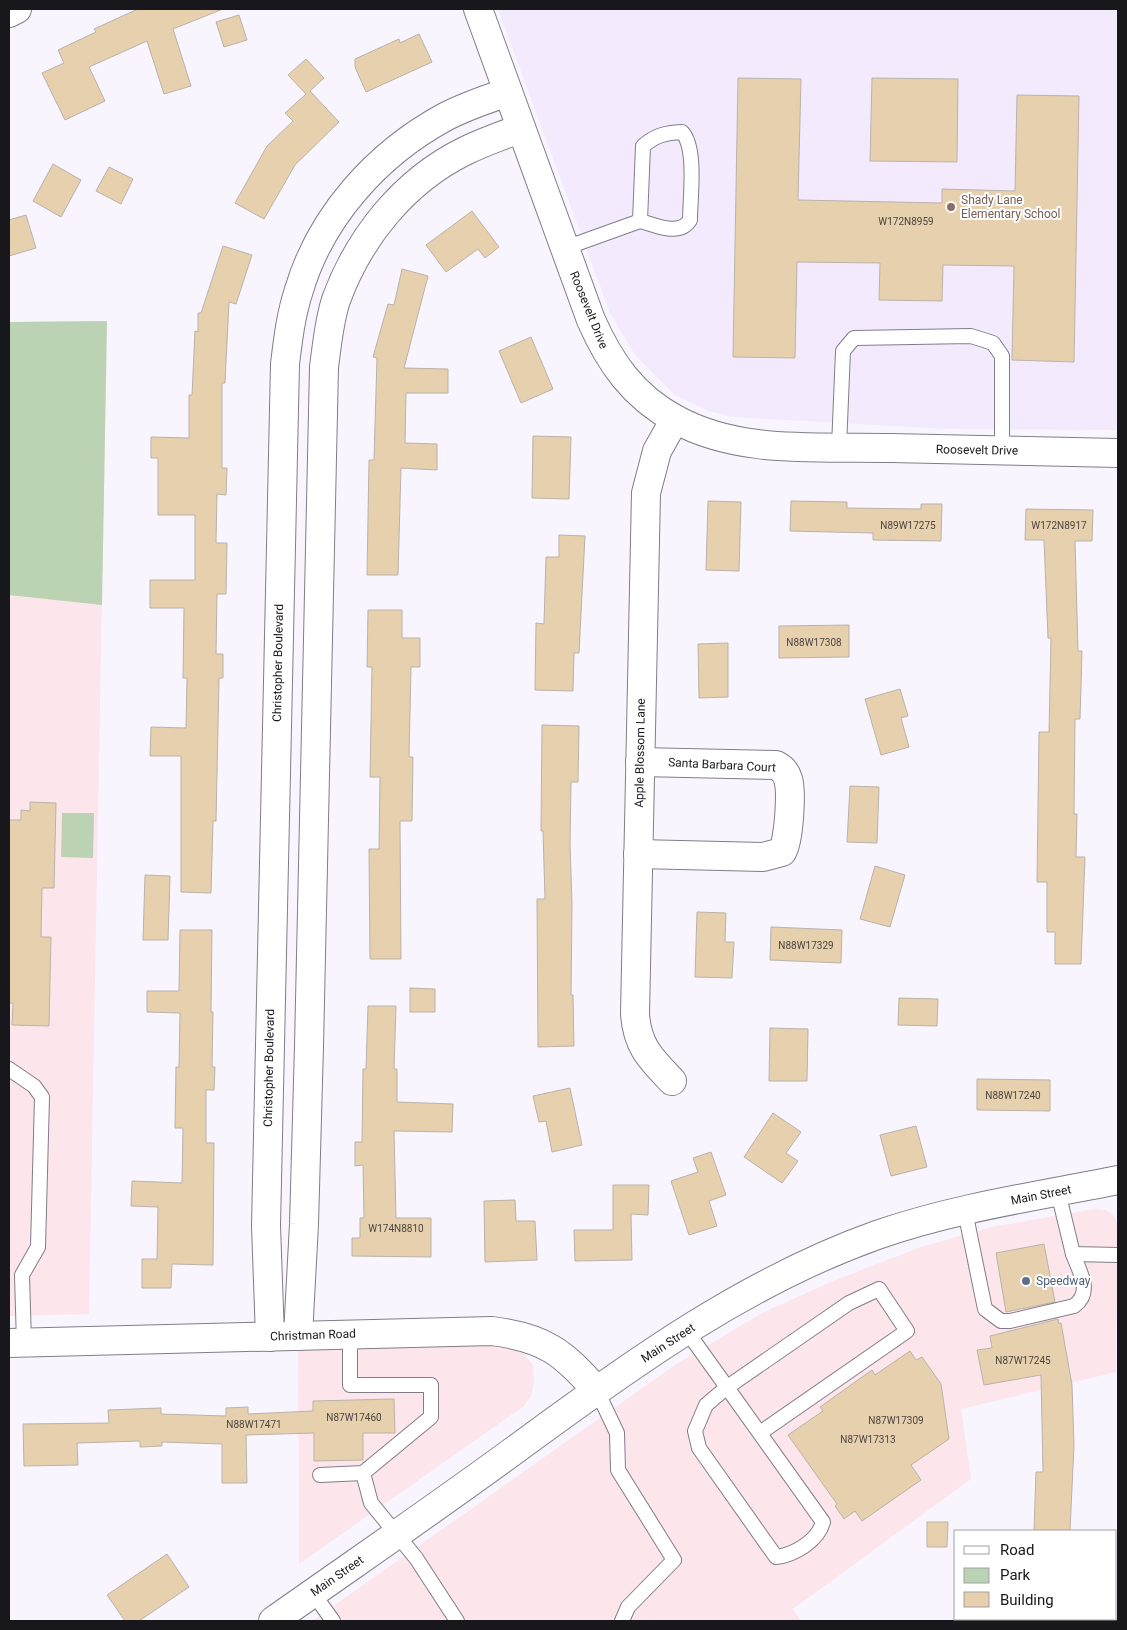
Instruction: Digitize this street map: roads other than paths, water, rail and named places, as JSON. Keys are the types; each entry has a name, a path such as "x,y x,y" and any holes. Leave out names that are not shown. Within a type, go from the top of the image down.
{"street":[{"path":"9,13 17,9"},
{"name":"Roosevelt Drive","path":"478,9 565,248 605,351 623,377 650,403 675,419 704,432 741,442 763,445 1118,453"},
{"name":"Christopher Boulevard","path":"270,1337 266,1226 285,364 291,322 299,289 321,238 360,182 402,145 424,129 446,117 508,92"},
{"path":"298,1336 304,1224 309,1046 324,367 329,330 336,301 355,257 389,209 425,176 464,151 521,128"},
{"name":"Apple Blossom Lane","path":"672,1081 648,1057 636,1032 646,493 657,452 675,419"},
{"name":"Santa Barbara Court","path":"638,854 763,857 782,852 787,844 788,829 789,780 783,769 776,765 640,762"},
{"name":"Main Street","path":"273,1621 597,1391 686,1330 756,1289 794,1270 877,1235 965,1211 1118,1180"},
{"name":"Christman Road","path":"17,1343 471,1330 509,1333 546,1344 559,1352 571,1361 597,1391"}],"lane":[{"path":"565,248 640,221 676,230 686,226 690,220 691,150 688,139 682,132 665,133 654,137 643,146 640,221"},
{"path":"839,447 843,351 854,338 971,336 993,343 1002,356 1002,450"},
{"path":"9,1069 34,1086 42,1097 38,1246 22,1276 17,1343"},
{"path":"965,1211 985,1309 1001,1321 1010,1321 1074,1306 1082,1300 1086,1289 1073,1254 1058,1192"},
{"path":"1073,1254 1118,1255"},
{"path":"686,1330 726,1388 823,1522 820,1533 788,1556 776,1557 700,1448 694,1431 706,1405 726,1388 849,1303 879,1289 907,1331 760,1433"},
{"path":"320,1475 364,1473 431,1417 431,1385 350,1385 350,1334"},
{"path":"597,1391 617,1433 618,1470 674,1560 628,1607 622,1621"},
{"path":"364,1473 371,1503 416,1558 457,1621"},
{"path":"314,1593 333,1621"}],"place":[{"name":"Shady Lane Elementary School","path":"951,207"},
{"name":"Speedway","path":"1026,1281"}]}
